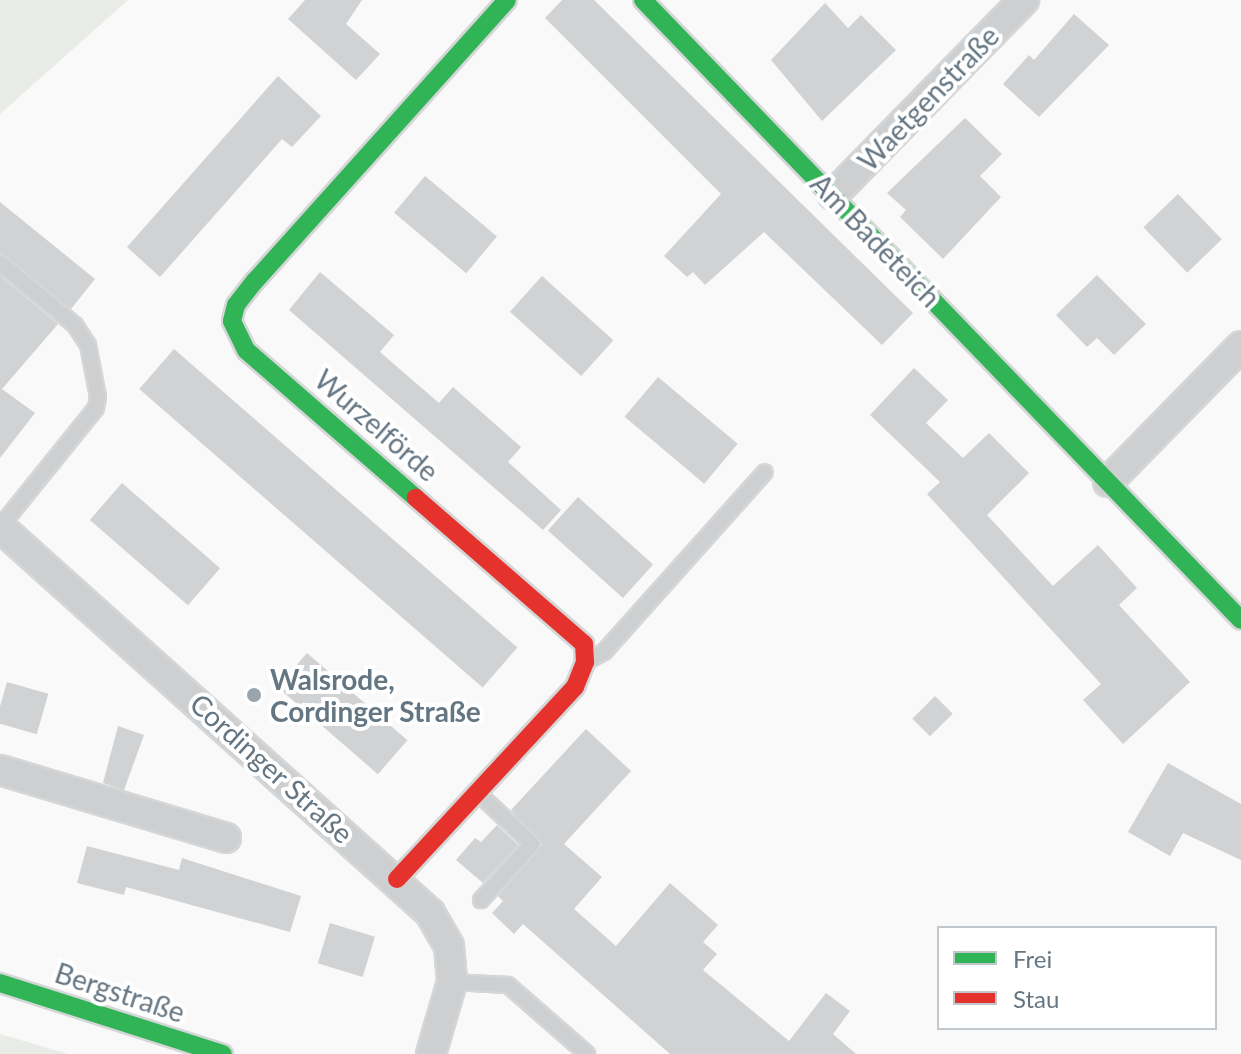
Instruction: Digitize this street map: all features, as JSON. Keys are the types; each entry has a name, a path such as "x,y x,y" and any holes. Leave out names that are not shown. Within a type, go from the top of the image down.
{"street":[{"name":"Wurzelförde","path":"507,0 255,281 236,305 232,321 246,350 567,624 584,644 585,662"},
{"name":"Am Badeteich","path":"643,0 1241,620"},
{"name":"Waetgenstraße","path":"833,195 1024,0"},
{"path":"1108,482 1241,346"},
{"name":"Cordinger Straße","path":"0,527 397,879 430,913 449,946 452,982 431,1054"},
{"path":"397,879 575,687 585,662"},
{"path":"0,770 226,838"},
{"name":"Bergstraße","path":"0,983 223,1054"}],"lane":[{"path":"0,263 75,325 88,345 98,397 96,408 0,527"},
{"path":"585,662 604,652 765,472"},
{"path":"477,792 532,844 481,900"},
{"path":"452,982 508,985 587,1054"}],"shaded area":[{"path":"0,0 128,0 0,114"},
{"path":"0,1034 68,1054 0,1054"}],"building":[{"path":"305,0 362,0 346,24 380,54 356,80 288,19"},
{"path":"562,0 594,0 913,313 882,345 764,232 705,285 693,272 687,277 664,256 721,194 545,18"},
{"path":"825,3 848,28 861,15 896,50 822,121 771,60"},
{"path":"1074,14 1109,45 1039,117 1003,84 1029,55 1034,60"},
{"path":"278,76 321,116 292,147 282,139 160,277 127,247"},
{"path":"965,118 1002,154 980,176 1001,197 943,259 900,217 906,210 887,193"},
{"path":"425,176 497,236 466,273 394,213"},
{"path":"1178,194 1222,239 1187,273 1143,227"},
{"path":"0,202 95,279 71,309 0,253"},
{"path":"320,272 394,335 380,352 439,403 453,387 521,447 508,462 561,510 543,530 289,310"},
{"path":"1097,275 1146,324 1114,355 1097,338 1087,347 1056,315"},
{"path":"0,276 58,324 2,389 35,413 0,458"},
{"path":"542,276 613,340 581,376 510,312"},
{"path":"174,349 517,648 483,688 139,389"},
{"path":"914,368 948,400 926,423 963,458 989,433 1029,473 987,515 1053,586 1098,545 1137,588 1119,605 1190,682 1123,744 1083,700 1101,684 927,494 940,482 870,415"},
{"path":"658,377 738,444 704,484 625,417"},
{"path":"122,483 220,568 188,605 90,520"},
{"path":"578,497 653,565 623,598 548,530"},
{"path":"307,653 407,740 378,774 277,687"},
{"path":"7,682 48,694 37,734 0,724 0,706"},
{"path":"935,696 953,714 930,736 912,719"},
{"path":"118,726 144,735 124,790 103,783"},
{"path":"586,729 631,771 564,844 602,877 574,909 616,946 670,883 718,925 703,942 717,954 703,970 789,1041 826,993 850,1011 833,1034 856,1054 670,1054 523,924 514,934 492,913 503,901 498,896 542,845 511,810"},
{"path":"1168,763 1241,804 1241,860 1183,833 1170,856 1128,832"},
{"path":"497,825 518,845 483,883 456,860 475,838 481,842"},
{"path":"87,846 179,870 182,858 301,896 290,932 126,887 124,895 77,883"},
{"path":"330,923 375,937 363,977 318,963"}],"traffic: fast":[{"path":"416,498 246,350 232,321 236,305 255,281 507,0"},
{"path":"643,0 1241,620"},
{"path":"0,983 223,1054"}],"traffic: jam":[{"path":"397,879 575,687 585,662 584,644 416,498"}],"place":[{"name":"Walsrode, Cordinger Straße","path":"254,695"}]}
